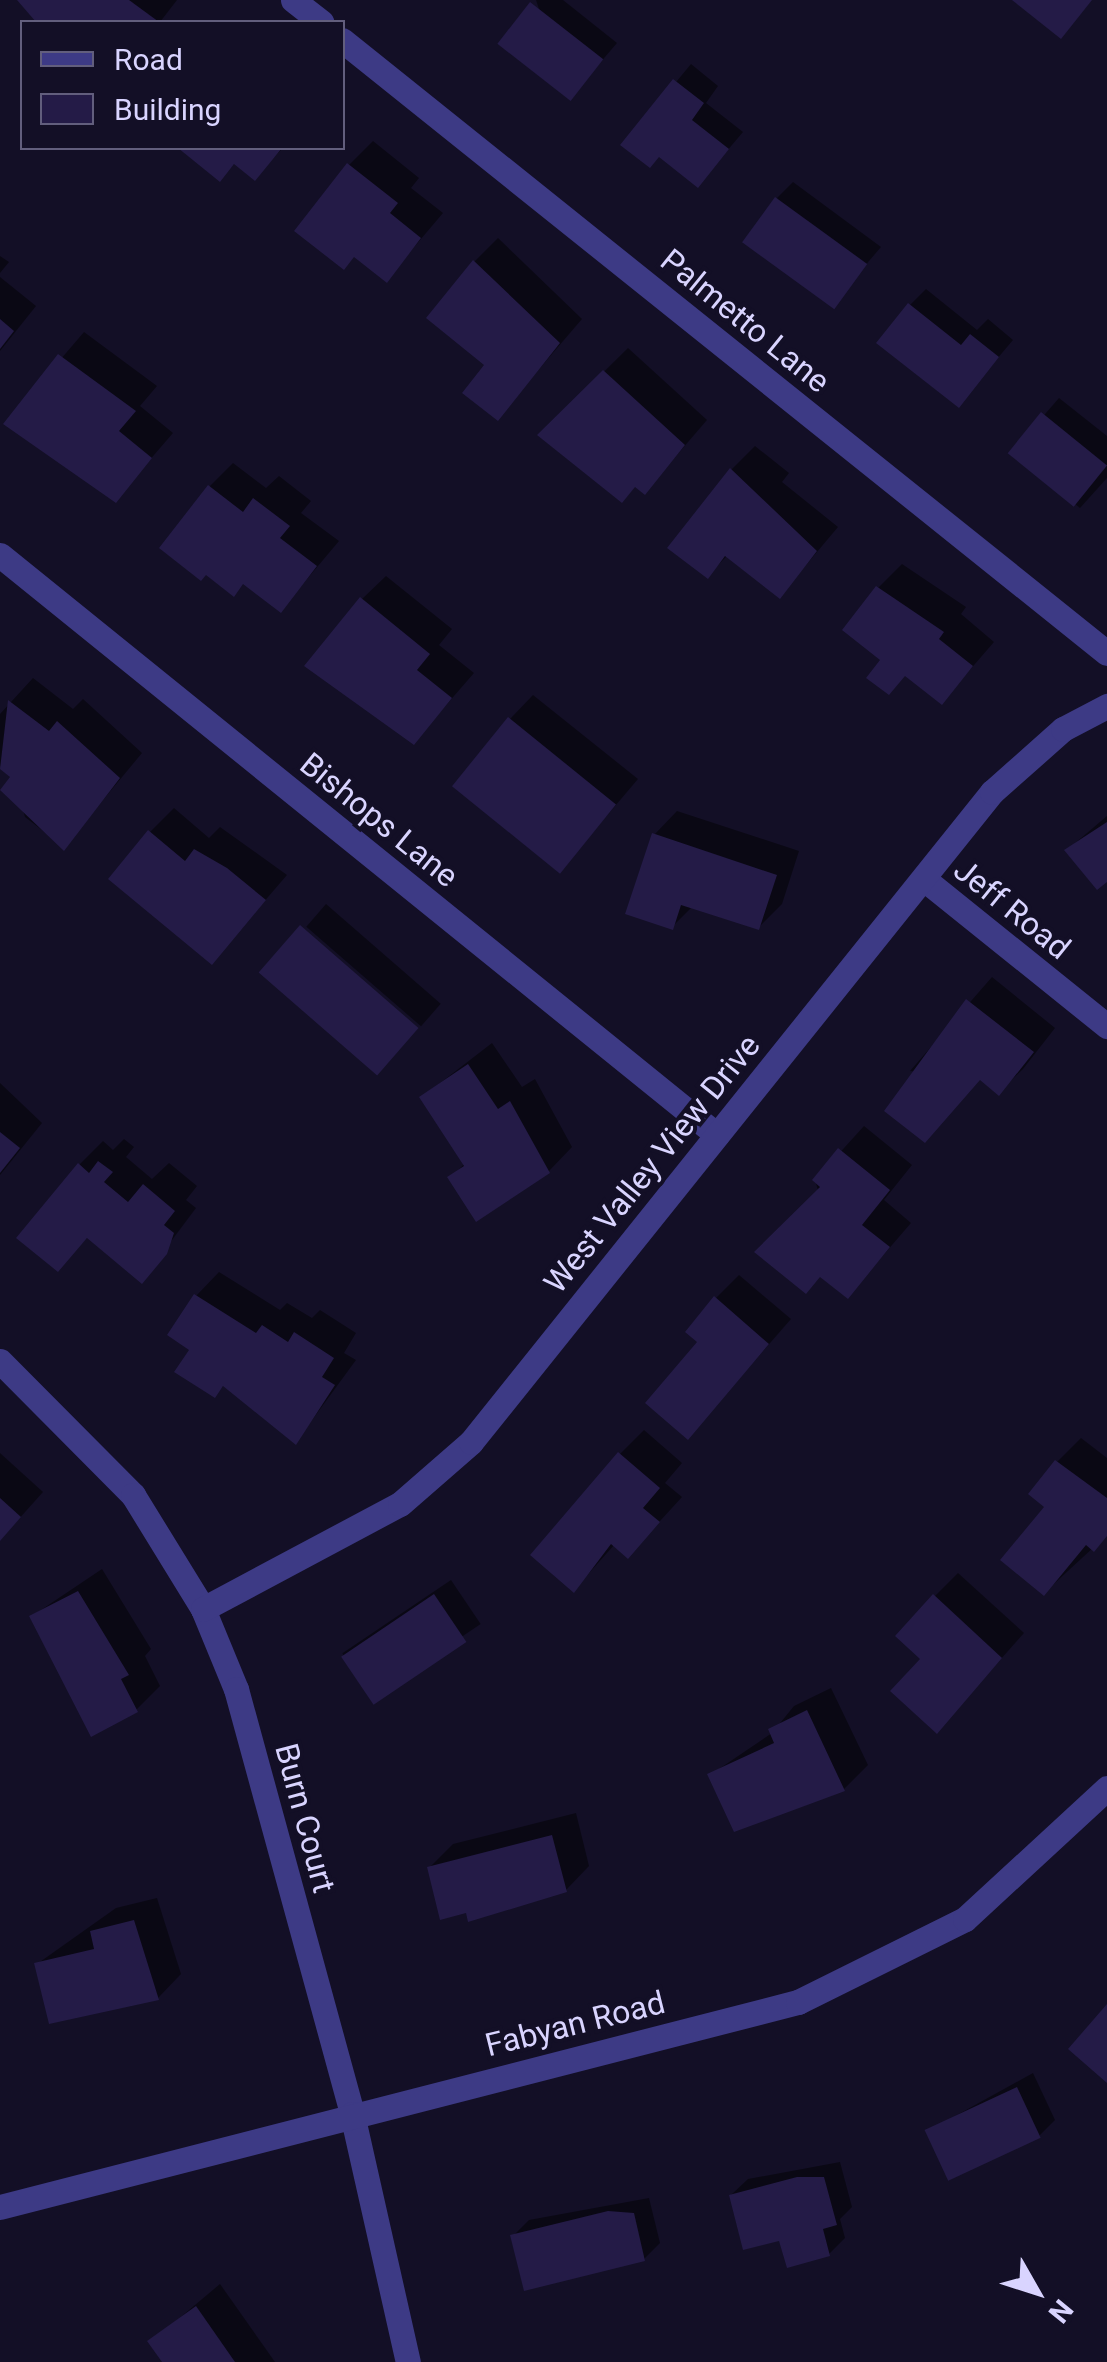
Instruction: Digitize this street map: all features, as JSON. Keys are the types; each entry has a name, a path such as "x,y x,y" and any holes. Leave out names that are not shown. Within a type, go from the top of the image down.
{"street":[{"path":"293,0 318,20"},
{"name":"Palmetto Lane","path":"345,42 1107,653"},
{"name":"Bishops Lane","path":"0,555 716,1135"},
{"name":"West Valley View Drive","path":"204,1609 400,1504 471,1442 992,792 1063,729 1107,706"},
{"name":"Jeff Road","path":"924,880 1107,1026"},
{"name":"Burn Court","path":"0,1361 134,1494 204,1609 236,1689 352,2114 408,2362"},
{"name":"Fabyan Road","path":"0,2207 798,2002 965,1919 1107,1788"}],"building":[{"path":"17,0 129,0 156,20 34,20"},
{"path":"1012,0 1092,0 1061,39"},
{"path":"530,2 603,59 571,101 497,44"},
{"path":"673,79 704,103 692,120 729,149 698,188 659,157 650,168 620,145"},
{"path":"180,150 280,150 255,181 234,164 220,182"},
{"path":"347,163 398,203 390,213 421,238 387,283 354,257 344,270 294,231"},
{"path":"775,197 867,264 834,309 742,242"},
{"path":"473,260 560,343 498,421 462,393 484,365 426,318"},
{"path":"908,303 961,345 970,334 999,357 959,408 876,343"},
{"path":"0,319 14,331 0,349"},
{"path":"58,354 136,411 119,431 152,458 116,503 3,424"},
{"path":"603,370 685,445 645,495 635,487 622,503 537,435"},
{"path":"1041,412 1107,465 1074,507 1008,453"},
{"path":"730,468 817,551 780,599 725,556 708,579 667,548"},
{"path":"208,485 243,512 253,498 290,526 280,538 317,566 281,613 243,584 234,597 206,575 201,581 159,548"},
{"path":"876,586 944,632 939,639 973,666 942,705 905,676 889,695 866,678 880,660 842,630"},
{"path":"360,597 430,654 417,670 452,698 414,745 304,666"},
{"path":"8,700 49,731 57,721 120,778 64,851 0,790 10,777 0,769"},
{"path":"508,717 616,804 560,874 452,786"},
{"path":"1107,822 1107,882 1097,890 1064,850"},
{"path":"148,830 185,861 194,849 227,868 266,900 212,965 108,879"},
{"path":"652,833 777,875 759,930 681,905 673,930 625,914"},
{"path":"300,925 418,1028 377,1076 259,973"},
{"path":"966,999 1034,1052 999,1096 980,1080 925,1143 884,1111"},
{"path":"468,1064 498,1109 510,1101 550,1173 476,1222 447,1177 464,1166 419,1097"},
{"path":"0,1132 20,1148 0,1173"},
{"path":"838,1148 890,1190 862,1225 890,1247 848,1299 820,1277 806,1294 754,1252 820,1187 812,1180"},
{"path":"98,1161 113,1172 104,1182 128,1202 143,1184 175,1211 164,1225 174,1233 167,1254 142,1284 87,1238 58,1272 16,1238 78,1163 89,1173"},
{"path":"194,1294 256,1333 262,1325 288,1342 294,1332 334,1358 322,1377 335,1385 296,1445 223,1386 215,1398 174,1372 189,1350 167,1335"},
{"path":"714,1296 769,1344 688,1440 645,1403 697,1342 685,1332"},
{"path":"618,1452 660,1488 643,1508 660,1522 628,1559 611,1544 574,1593 530,1555"},
{"path":"1055,1460 1107,1498 1107,1536 1094,1552 1086,1545 1044,1596 1000,1560 1044,1507 1028,1494"},
{"path":"0,1498 21,1517 0,1541"},
{"path":"78,1591 129,1675 121,1679 138,1712 91,1737 29,1616"},
{"path":"434,1594 466,1642 374,1705 341,1657"},
{"path":"933,1594 1002,1658 937,1734 890,1691 920,1659 895,1636"},
{"path":"807,1710 845,1791 734,1832 707,1774 774,1743 768,1729"},
{"path":"552,1835 567,1892 468,1922 466,1913 440,1920 427,1867"},
{"path":"134,1920 159,2000 49,2024 34,1963 94,1949 90,1931"},
{"path":"1107,2004 1107,2083 1068,2049"},
{"path":"1017,2087 1041,2138 948,2181 925,2130"},
{"path":"797,2177 824,2177 837,2225 823,2229 830,2256 787,2268 779,2241 743,2250 729,2195"},
{"path":"608,2211 634,2213 645,2261 524,2291 510,2235"},
{"path":"196,2306 235,2362 162,2362 147,2341"}]}
